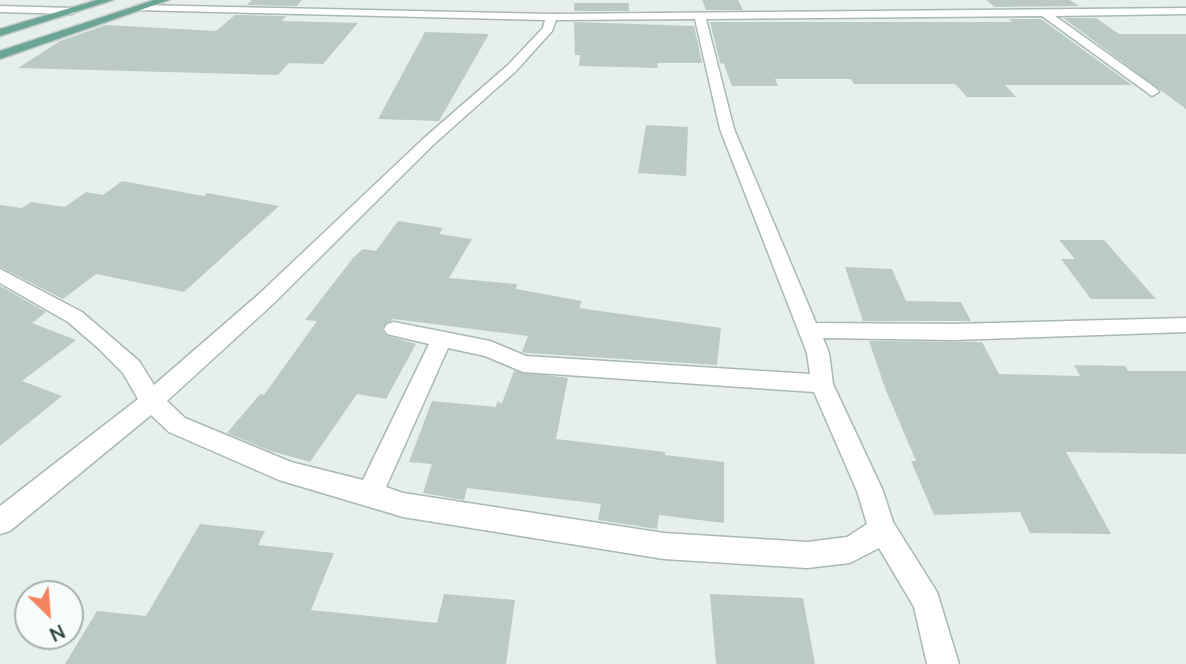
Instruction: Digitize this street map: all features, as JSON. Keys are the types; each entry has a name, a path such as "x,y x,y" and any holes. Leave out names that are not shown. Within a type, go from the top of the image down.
{"main road":[{"path":"0,33 108,0"},
{"path":"0,55 164,0"}],"street":[{"path":"138,8 552,17 1186,11"},
{"path":"0,9 72,11"},
{"path":"1046,14 1152,92"},
{"path":"700,16 727,129 818,353 822,384 870,491 881,527 927,602 943,664"},
{"path":"0,522 152,401 266,299 428,142 512,68 548,29 552,17"},
{"path":"0,275 75,317 131,367 152,401 177,425 288,472 370,493 403,505 664,546 807,555 850,550 873,537 881,527"},
{"path":"809,330 954,332 1186,325"},
{"path":"394,329 490,349 523,364 538,366 822,384"},
{"path":"370,493 442,339"}],"building":[{"path":"252,0 302,0 297,6 247,5"},
{"path":"702,0 738,0 743,10 706,10"},
{"path":"986,0 1070,0 1079,6 995,7"},
{"path":"574,3 629,3 629,11 574,11"},
{"path":"235,15 286,16 282,21 358,23 323,64 289,63 278,75 18,68 60,41 106,25 216,31"},
{"path":"1063,18 1096,18 1119,34 1186,34 1186,109"},
{"path":"1009,19 1041,19 1132,85 1005,85 1016,97 967,97 955,84 854,84 851,79 775,79 778,86 732,86 724,64 720,63 710,22 1012,22"},
{"path":"574,22 694,26 702,63 657,63 658,68 579,66 580,55 575,55"},
{"path":"425,32 489,34 439,121 378,119"},
{"path":"646,125 688,127 686,176 638,173"},
{"path":"122,181 279,206 184,292 96,274 63,299 0,267 0,205 22,208 31,202 65,207 86,192 103,195"},
{"path":"398,221 443,228 439,234 472,239 449,278 517,284 516,289 582,301 579,308 721,328 717,365 527,353 522,352 528,336 393,319 382,328 385,335 416,344 386,399 357,394 310,462 271,451 227,433 260,394 264,395 317,321 305,320 353,258 363,249 376,251"},
{"path":"1059,240 1104,240 1156,299 1091,299 1061,259 1075,259"},
{"path":"845,267 892,269 906,301 961,302 971,321 863,321"},
{"path":"0,286 46,312 32,323 76,340 22,381 62,396 0,446"},
{"path":"869,341 982,342 999,374 1080,376 1074,365 1125,366 1128,371 1186,371 1186,454 1066,452 1111,534 1030,533 1020,512 934,515 911,461 916,461 885,388"},
{"path":"514,371 568,378 556,439 724,462 724,523 659,515 657,529 598,520 601,504 467,488 464,500 423,493 432,464 409,462 432,401 496,407 497,402 502,403"},
{"path":"200,524 265,531 258,545 334,553 311,610 437,623 444,594 515,600 506,664 65,664 73,650 84,650 84,633 97,611 146,616"},
{"path":"710,594 803,598 815,664 716,664"}]}
